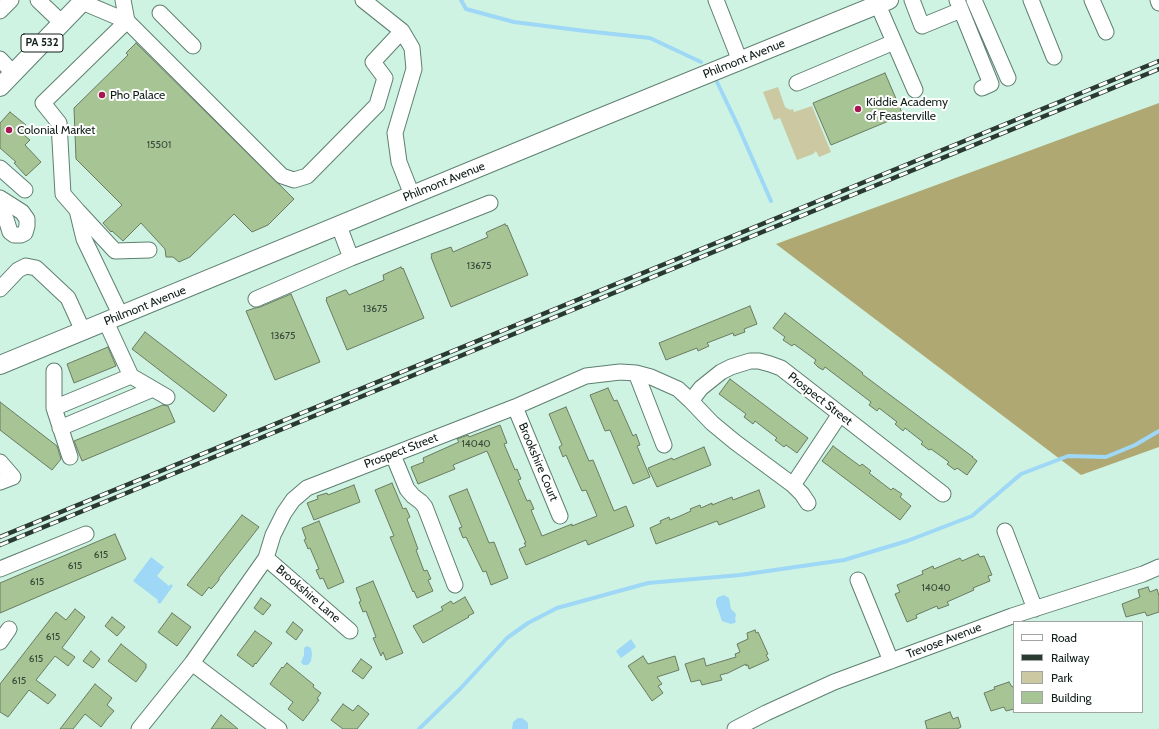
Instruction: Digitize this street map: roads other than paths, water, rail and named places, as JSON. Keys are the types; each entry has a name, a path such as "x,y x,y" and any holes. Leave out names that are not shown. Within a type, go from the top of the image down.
{"main road":[{"name":"PA 532","path":"0,86 82,1"},
{"name":"Philmont Avenue","path":"0,365 883,2"}],"street":[{"path":"0,11 11,0"},
{"path":"38,0 62,23"},
{"path":"123,0 127,21"},
{"path":"363,0 402,31 412,48 414,69 395,133 399,162 412,195"},
{"path":"716,0 740,61"},
{"path":"912,0 922,26 959,5 991,84 982,88"},
{"path":"974,0 1008,78"},
{"path":"1031,0 1054,57"},
{"path":"1092,0 1106,32"},
{"path":"82,1 127,21 282,176 294,180 307,176 377,105 385,78 373,62 402,31"},
{"path":"883,2 894,42 915,90"},
{"path":"160,13 193,46"},
{"path":"127,21 43,104 59,123 63,194 115,251 149,250"},
{"path":"797,83 894,42"},
{"path":"0,60 13,73"},
{"path":"0,168 25,190"},
{"path":"0,198 22,212 27,219 25,232 21,236 14,235 10,232 6,219 0,213"},
{"path":"256,299 351,258 490,203"},
{"path":"77,210 84,240 114,319 131,376 167,397"},
{"path":"339,226 351,258"},
{"path":"0,289 18,270 26,266 36,268 68,298 83,331"},
{"name":"Prospect Street","path":"691,401 701,388 721,372 740,363 759,361 781,368 943,494"},
{"path":"54,371 54,408 70,457"},
{"name":"Prospect Street","path":"139,729 192,663 266,558 273,535 284,513 293,500 307,488 515,407 586,376 620,372 636,373 651,377 678,389 712,423 793,485 808,503"},
{"path":"636,373 664,445"},
{"path":"54,408 131,376"},
{"path":"60,428 153,389"},
{"name":"Brookshire Court","path":"515,407 560,516"},
{"path":"793,485 840,414"},
{"path":"393,455 407,490 426,507 455,585"},
{"path":"0,462 14,477 0,482"},
{"path":"1005,531 1035,609"},
{"path":"0,568 86,534"},
{"name":"Brookshire Lane","path":"266,558 350,631"},
{"name":"Trevose Avenue","path":"735,729 834,682 1012,616 1143,574 1159,567"},
{"path":"858,580 891,661"},
{"path":"0,633 9,629 0,642"},
{"path":"192,663 279,729"}],"water":[{"path":"151,557 164,567 157,576 169,586 171,584 173,586 160,604 157,602 158,600 133,581"},
{"path":"724,595 729,598 731,609 736,614 735,623 731,624 722,621 716,600 718,597"},
{"path":"631,639 636,647 621,658 616,651"},
{"path":"307,646 311,648 311,661 308,665 303,665 301,662 304,655 304,648"},
{"path":"518,718 522,718 528,723 528,729 512,729 513,722"}],"waterway":[{"path":"461,0 466,9 514,22 650,38 701,62"},
{"path":"717,82 771,201"},
{"path":"419,729 460,689 507,638 528,623 557,608 648,583 740,575 844,560 907,541 972,516 1021,474 1068,456 1106,457 1135,445 1159,431"}],"railway":[{"path":"0,537 1159,61"},
{"path":"0,545 1159,69"}],"place":[{"name":"Pho Palace","path":"102,95"},
{"name":"Kiddie Academy of Feasterville","path":"858,109"},
{"name":"Colonial Market","path":"9,130"}]}
